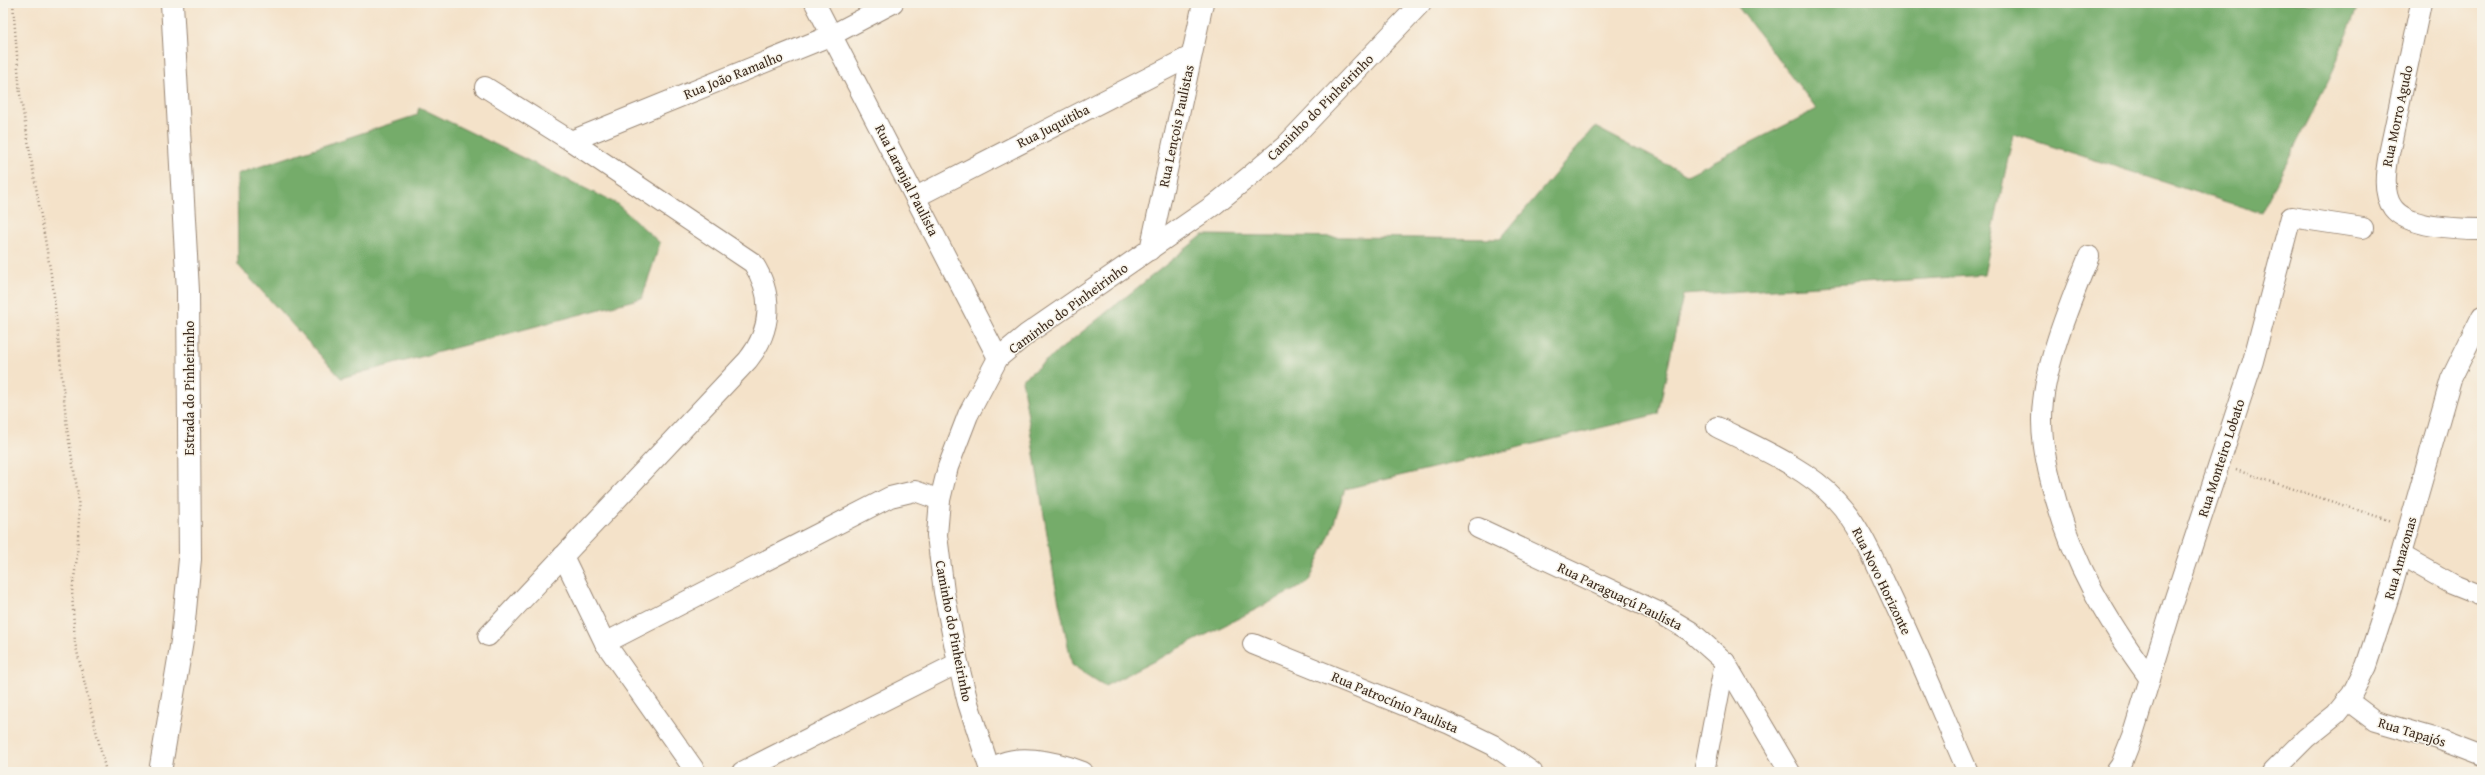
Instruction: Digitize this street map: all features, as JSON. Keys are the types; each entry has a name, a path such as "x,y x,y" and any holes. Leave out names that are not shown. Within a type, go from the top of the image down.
{"main road":[{"name":"Estrada do Pinheirinho","path":"160,772 182,641 190,559 188,291 172,3"}],"street":[{"name":"Rua Laranjal Paulista","path":"815,3 998,358"},
{"name":"Rua João Ramalho","path":"571,141 832,35 893,3"},
{"name":"Rua Lençois Paulistas","path":"1150,250 1203,3"},
{"name":"Caminho do Pinheirinho","path":"989,771 968,704 958,663 944,592 938,535 940,500 948,467 968,415 998,358 1034,330 1214,205 1286,145 1420,3"},
{"name":"Rua Morro Agudo","path":"2421,3 2388,154 2385,175 2388,194 2392,207 2400,215 2414,221 2446,227 2482,229"},
{"name":"Rua Juquitiba","path":"916,197 1191,56"},
{"path":"485,87 571,141 753,263 765,287 768,314 762,339 748,360 488,636"},
{"name":"Rua Monteiro Lobato","path":"2122,770 2253,361 2291,217 2363,228"},
{"path":"2089,256 2057,341 2047,383 2041,420 2045,459 2059,510 2075,557 2099,604 2150,679"},
{"name":"Rua Amazonas","path":"2272,772 2306,738 2336,714 2347,700 2366,666 2401,555 2451,379 2481,318"},
{"name":"Rua Novo Horizonte","path":"1718,427 1772,455 1812,480 1836,499 1875,562 1968,772"},
{"path":"605,643 890,497 915,491 940,500"},
{"name":"Rua Paraguaçú Paulista","path":"1478,528 1658,612 1690,631 1725,662 1790,772"},
{"path":"2401,555 2452,584 2482,596"},
{"path":"563,556 605,643 696,772"},
{"name":"Rua Patrocínio Paulista","path":"1253,644 1450,724 1493,745 1532,772"},
{"path":"1704,772 1725,662"},
{"path":"742,772 958,663"},
{"name":"Rua Tapajós","path":"2347,700 2375,721 2438,739 2482,756"},
{"path":"989,771 1021,759 1038,759 1063,764 1083,772"}],"path":[{"path":"14,3 20,94 52,286 67,429 78,494 78,541 72,592 75,643 106,772"},
{"path":"2219,464 2409,527"}],"green space":[{"path":"1735,3 2359,3 2331,76 2261,213 2013,134 1984,275 1683,295 1658,414 1345,489 1330,534 1308,583 1105,686 1072,665 1055,583 1022,380 1203,235 1500,239 1595,127 1687,175 1817,109"},
{"path":"419,107 617,204 660,243 642,298 341,378 238,265 237,174 417,115"}]}
